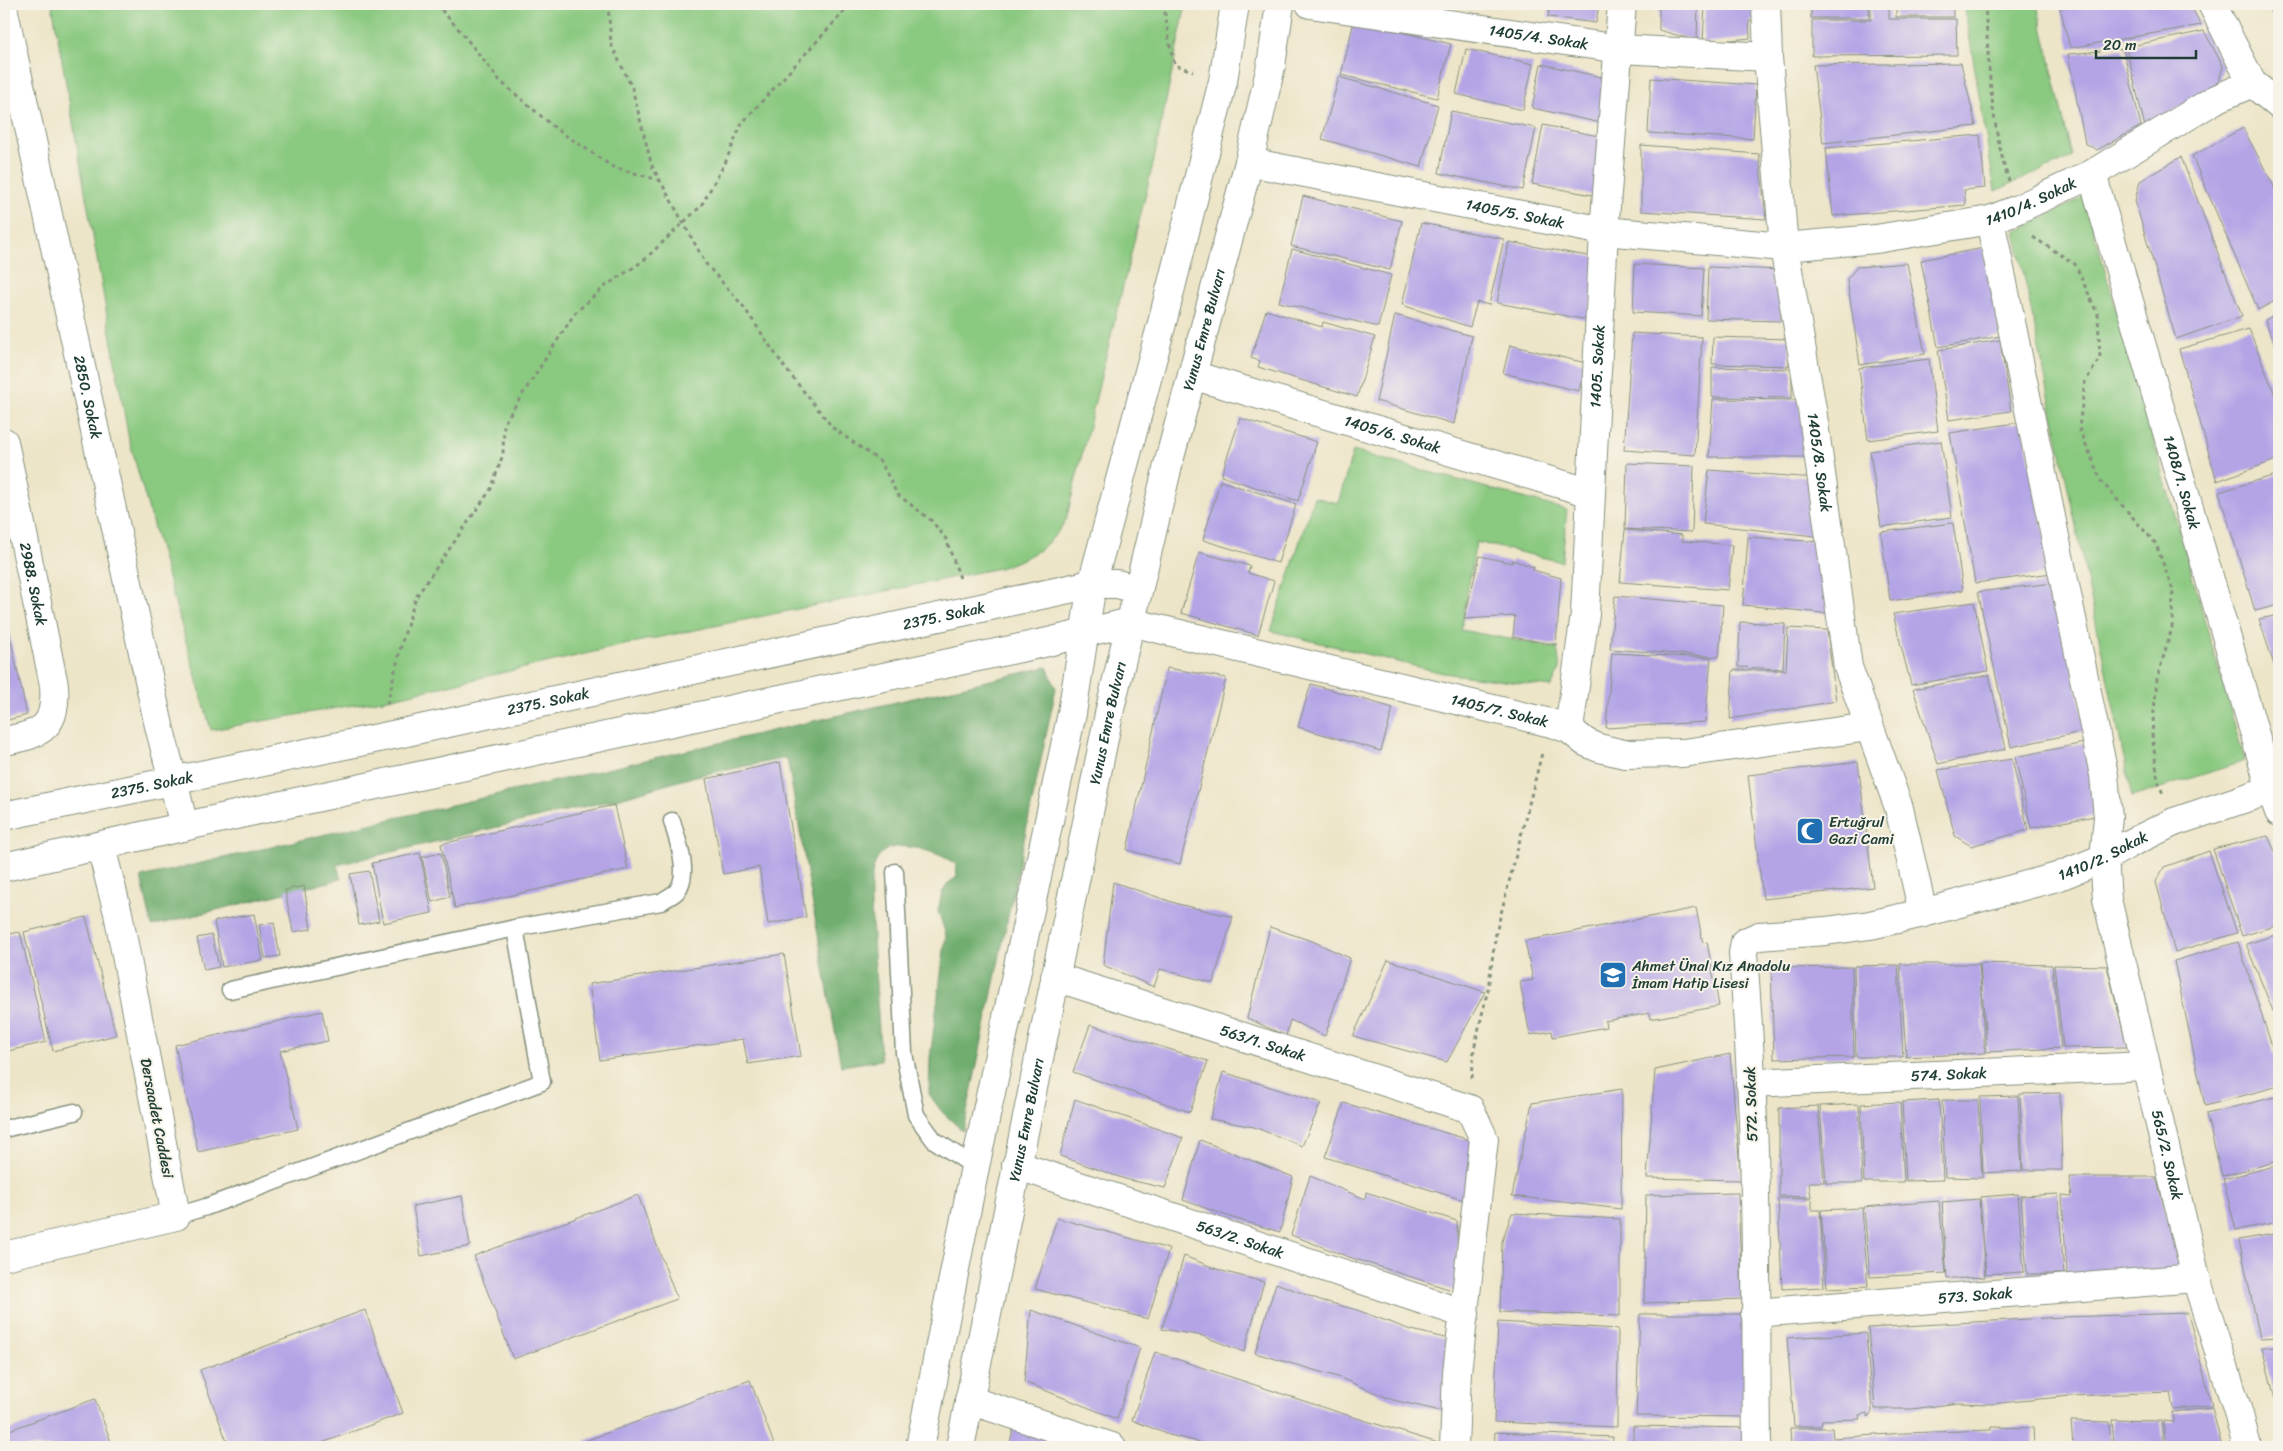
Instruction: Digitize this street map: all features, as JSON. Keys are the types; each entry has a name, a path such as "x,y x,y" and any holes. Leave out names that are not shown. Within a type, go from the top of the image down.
{"street":[{"path":"920,1447 975,1167 1064,752 1092,584 1162,323 1223,81 1234,4"},
{"name":"Yunus Emre Bulvarı","path":"960,1447 1110,710 1137,589 1249,162 1271,66 1280,4"},
{"name":"1405/4. Sokak","path":"1310,4 1620,49 1768,58"},
{"name":"1405. Sokak","path":"1560,726 1585,614 1604,231 1620,49 1622,4"},
{"name":"1405/8. Sokak","path":"1766,4 1768,58 1784,247 1813,418 1848,667 1899,808 1923,913"},
{"path":"2212,4 2252,83 2279,104"},
{"name":"2850. Sokak","path":"4,12 13,95 184,827"},
{"name":"1410/4. Sokak","path":"1784,247 1876,239 1990,220 2092,174 2214,100 2252,83"},
{"name":"1405/5. Sokak","path":"1249,162 1604,231 1784,247"},
{"name":"1408/1. Sokak","path":"2092,174 2276,796"},
{"name":"565/2. Sokak","path":"1990,220 2104,775 2108,817 2104,858 2107,898 2196,1278 2239,1414 2247,1447"},
{"name":"1405/6. Sokak","path":"1192,375 1591,493"},
{"name":"2988. Sokak","path":"4,442 54,684 56,707 48,725 28,737 4,742"},
{"name":"2375. Sokak","path":"4,816 970,612 1092,584 1117,584 1137,589"},
{"path":"4,867 1084,634 1130,622"},
{"name":"1405/7. Sokak","path":"1130,622 1560,726 1585,742 1599,748 1624,754 1683,753 1869,726"},
{"name":"1410/2. Sokak","path":"1923,913 2057,877 2104,858 2174,822 2276,796"},
{"name":"Dersaadet Caddesi","path":"101,847 118,913 176,1216"},
{"name":"572. Sokak","path":"1757,1447 1755,1196 1750,1047 1742,953 1745,942 1759,936 1826,931 1870,925 1923,913"},
{"name":"563/1. Sokak","path":"1055,977 1470,1110"},
{"name":"574. Sokak","path":"1750,1083 2146,1066"},
{"path":"1454,1447 1457,1372 1484,1139 1470,1110"},
{"name":"563/2. Sokak","path":"1016,1165 1465,1314"},
{"path":"4,1256 176,1216"},
{"name":"573. Sokak","path":"1755,1313 2196,1278"},
{"path":"970,1400 1112,1447"}],"lane":[{"path":"230,990 515,928 661,902 677,891 682,880 683,864 672,821"},
{"path":"895,872 904,1052 916,1115 934,1140 975,1167"},
{"path":"176,1216 206,1207 542,1082 515,928"},
{"path":"4,1129 74,1112"}],"path":[{"path":"436,4 462,33 500,82 555,128 613,167 662,182"},
{"path":"608,4 611,44 632,88 652,166 706,264 743,306 785,368 833,428 881,462 897,494 932,521 946,540 956,563 970,612"},
{"path":"388,736 385,717 388,699 416,597 491,489 503,454 504,423 575,313 604,288 643,260 701,206 726,163 742,123 851,4"},
{"path":"1163,4 1169,30 1171,54 1175,66 1223,81"},
{"path":"1985,4 1990,87 2000,154 2018,209 2034,238 2075,264 2098,315 2100,358 2085,382 2079,428 2101,481 2156,544 2173,590 2172,628 2157,678 2152,734 2158,781 2174,822"},
{"path":"1470,1110 1474,1049 1488,989 1496,933 1532,784 1560,726"}],"green space":[{"path":"52,4 1186,4 1153,164 1066,520 1052,538 1038,551 999,568 646,640 388,699 211,730 129,440"},
{"path":"1964,4 2037,4 2072,157 1995,191"},
{"path":"2084,197 2245,761 2132,797 2015,232"},
{"path":"1353,451 1567,510 1562,562 1476,542 1461,630 1557,648 1560,669 1551,687 1443,673 1271,631 1314,497 1338,503"},
{"path":"1047,667 1056,688 963,1131 942,1112 929,1094 930,1058 946,935 938,911 942,893 947,884 957,877 956,864 926,850 902,846 891,848 882,853 876,861 872,877 871,906 881,1060 841,1066 787,758 696,776 617,799 337,865 341,879 152,926 141,877"}],"building":[{"path":"1550,4 1599,4 1596,23 1548,17"},
{"path":"1659,4 1698,4 1697,41 1659,30"},
{"path":"1705,4 1755,4 1754,21 1749,21 1750,38 1703,43"},
{"path":"1811,4 1869,4 1869,18 1811,18"},
{"path":"1871,4 1889,4 1889,19 1956,19 1957,55 1812,56 1812,20 1871,20"},
{"path":"1896,4 1953,4 1953,17 1896,17"},
{"path":"2081,4 2190,4 2201,25 2070,48 2060,8"},
{"path":"2268,4 2279,4 2279,37"},
{"path":"1354,21 1451,44 1437,98 1341,75"},
{"path":"2204,31 2223,66 2218,86 2145,127 2126,47"},
{"path":"1466,49 1533,64 1523,110 1456,94"},
{"path":"2123,49 2141,126 2097,150 2085,143 2068,54"},
{"path":"1961,63 1976,126 1823,143 1813,65"},
{"path":"1541,64 1611,79 1601,123 1532,108"},
{"path":"1339,77 1438,105 1421,167 1322,139"},
{"path":"1651,78 1756,85 1753,139 1648,133"},
{"path":"1451,111 1536,128 1523,190 1439,173"},
{"path":"1543,125 1609,138 1598,196 1532,184"},
{"path":"2243,128 2279,196 2279,299 2258,310 2192,156"},
{"path":"1980,135 1985,188 1964,190 1966,205 1833,216 1826,148"},
{"path":"1641,145 1759,154 1766,219 1641,211"},
{"path":"2181,157 2242,316 2176,339 2135,201 2140,181"},
{"path":"1303,196 1402,221 1390,270 1291,246"},
{"path":"1421,223 1504,239 1489,305 1477,302 1470,327 1402,305"},
{"path":"1509,242 1599,258 1588,320 1497,303"},
{"path":"1984,248 2001,336 1938,347 1921,260"},
{"path":"1292,249 1391,275 1378,327 1279,302"},
{"path":"1907,263 1925,354 1860,365 1847,279 1857,267"},
{"path":"1635,264 1704,268 1701,316 1633,312"},
{"path":"1708,267 1783,270 1781,321 1706,319"},
{"path":"1266,310 1322,327 1323,322 1375,337 1357,397 1258,367 1260,361 1251,358"},
{"path":"2279,313 2279,355 2265,320"},
{"path":"1395,315 1472,336 1454,424 1376,401"},
{"path":"2249,329 2279,405 2279,459 2217,481 2179,349"},
{"path":"1632,333 1702,337 1695,455 1624,450"},
{"path":"1713,337 1790,339 1789,366 1712,364"},
{"path":"2000,340 2011,411 1949,420 1938,350"},
{"path":"1510,345 1586,363 1579,391 1503,373"},
{"path":"1929,359 1938,431 1868,440 1859,368"},
{"path":"1712,367 1792,369 1792,398 1712,397"},
{"path":"1713,399 1798,400 1809,457 1709,457"},
{"path":"1240,418 1317,442 1298,501 1221,476"},
{"path":"2022,422 2052,573 1975,583 1950,433"},
{"path":"1941,441 1952,517 1881,527 1870,451"},
{"path":"1627,463 1694,466 1692,532 1625,529"},
{"path":"1709,470 1815,478 1824,537 1703,524"},
{"path":"2279,474 2279,605 2255,611 2219,492"},
{"path":"1220,481 1296,504 1278,563 1203,540"},
{"path":"1953,523 1963,590 1890,601 1881,532"},
{"path":"1625,530 1682,535 1682,541 1732,545 1728,590 1620,582"},
{"path":"1748,537 1821,542 1832,614 1743,605"},
{"path":"1199,552 1250,566 1248,573 1274,581 1258,635 1181,613"},
{"path":"1480,556 1512,563 1512,560 1534,567 1533,570 1561,578 1556,645 1513,637 1515,616 1464,619"},
{"path":"2053,583 2086,731 2011,747 1978,592"},
{"path":"1615,596 1723,605 1719,657 1610,649"},
{"path":"1974,602 1988,671 1911,685 1893,614"},
{"path":"4,608 27,715 4,721"},
{"path":"2279,615 2279,680 2259,619"},
{"path":"1740,622 1785,624 1783,669 1738,667"},
{"path":"1788,628 1827,630 1836,701 1730,719 1733,670 1786,670"},
{"path":"1612,653 1711,658 1705,722 1606,728"},
{"path":"1167,668 1226,678 1180,864 1127,850"},
{"path":"1989,675 2006,749 1938,764 1913,689"},
{"path":"1311,684 1393,708 1381,751 1298,727"},
{"path":"2084,743 2100,815 2031,828 2015,757"},
{"path":"2012,759 2028,830 1971,846 1955,836 1938,770"},
{"path":"780,762 806,917 768,924 759,867 723,874 706,779"},
{"name":"Ertuğrul Gazi Cami","path":"1858,762 1873,887 1763,899 1748,775"},
{"path":"614,805 628,869 455,908 441,844"},
{"path":"2268,836 2279,860 2279,925 2242,936 2213,849"},
{"path":"2209,851 2237,933 2175,952 2156,882 2164,867"},
{"path":"420,853 432,913 383,923 372,863"},
{"path":"441,853 450,897 432,902 422,857"},
{"path":"369,871 379,921 359,925 350,874"},
{"path":"1113,882 1178,904 1233,917 1213,983 1160,969 1154,987 1103,965"},
{"path":"304,886 311,929 293,932 285,890"},
{"path":"1696,908 1703,943 1707,942 1719,1006 1651,1019 1650,1013 1605,1021 1606,1027 1553,1037 1552,1031 1530,1035 1520,982 1533,980 1525,941"},
{"path":"254,914 263,960 222,967 214,921"},
{"path":"86,917 116,1035 53,1051 24,932"},
{"path":"274,922 280,956 265,958 259,925"},
{"path":"1270,927 1312,941 1350,958 1325,1036 1290,1020 1286,1036 1247,1018"},
{"path":"20,932 46,1042 4,1052 4,935"},
{"path":"2279,934 2279,1020 2277,1021 2246,944"},
{"path":"212,935 219,967 204,970 197,938"},
{"path":"2238,942 2279,1068 2279,1086 2205,1106 2174,961"},
{"path":"784,954 801,1056 748,1064 743,1039 600,1060 589,984"},
{"path":"1388,960 1485,992 1447,1062 1353,1036"},
{"path":"1980,963 2052,965 2061,1048 1987,1052"},
{"path":"1900,964 1979,964 1985,1053 1906,1057"},
{"path":"1898,965 1903,1057 1856,1057 1854,966"},
{"path":"2054,965 2107,966 2127,1047 2063,1048"},
{"path":"1852,967 1854,1057 1774,1059 1771,968"},
{"path":"322,1011 328,1041 280,1051 298,1129 198,1152 175,1045"},
{"path":"1090,1025 1208,1061 1190,1112 1073,1072"},
{"path":"1730,1054 1741,1180 1647,1178 1655,1070"},
{"path":"1223,1072 1321,1103 1302,1146 1254,1127 1210,1119"},
{"path":"1622,1089 1621,1209 1512,1196 1532,1103"},
{"path":"2060,1093 2062,1170 2023,1170 2020,1094"},
{"path":"2018,1096 2022,1171 1983,1173 1980,1097"},
{"path":"2279,1096 2279,1161 2222,1176 2206,1114"},
{"path":"1075,1099 1183,1138 1165,1188 1125,1179 1060,1156"},
{"path":"1939,1100 1943,1180 1906,1181 1902,1102"},
{"path":"1942,1100 1978,1100 1982,1178 1945,1177"},
{"path":"1900,1102 1904,1182 1864,1182 1861,1104"},
{"path":"1344,1103 1480,1143 1463,1200 1325,1157"},
{"path":"1859,1104 1862,1183 1826,1183 1820,1106"},
{"path":"1818,1106 1824,1182 1809,1182 1811,1197 1779,1196 1779,1108"},
{"path":"1200,1140 1293,1177 1280,1232 1183,1200"},
{"path":"2279,1165 2279,1222 2236,1230 2223,1179"},
{"path":"1310,1176 1365,1199 1366,1192 1457,1221 1458,1292 1349,1257 1291,1235"},
{"path":"2069,1177 2156,1177 2182,1271 2067,1274 2062,1195 2072,1196"},
{"path":"1738,1193 1742,1299 1644,1303 1646,1195"},
{"path":"2018,1194 2024,1272 1986,1274 1980,1197"},
{"path":"2058,1194 2064,1274 2027,1274 2021,1196"},
{"path":"638,1195 677,1299 513,1359 474,1256"},
{"path":"462,1196 470,1246 421,1256 413,1206"},
{"path":"1778,1198 1812,1199 1812,1210 1820,1210 1824,1287 1782,1289"},
{"path":"1979,1199 1985,1277 1947,1279 1942,1202"},
{"path":"1939,1201 1946,1273 1870,1277 1864,1207"},
{"path":"1862,1208 1868,1286 1827,1288 1821,1210"},
{"path":"1512,1213 1620,1219 1620,1316 1500,1312 1502,1241"},
{"path":"1057,1218 1169,1249 1148,1319 1035,1289"},
{"path":"2279,1233 2279,1337 2260,1338 2239,1240"},
{"path":"1184,1256 1222,1271 1264,1282 1244,1352 1203,1336 1162,1329"},
{"path":"1276,1283 1320,1300 1357,1310 1408,1329 1461,1342 1445,1412 1393,1400 1338,1377 1255,1353"},
{"path":"365,1310 403,1413 311,1447 229,1447 200,1370"},
{"path":"1031,1310 1140,1348 1117,1419 1024,1382"},
{"path":"2188,1313 2212,1406 2173,1409 2170,1392 2070,1396 1991,1404 1958,1403 1912,1409 1875,1409 1868,1328 2063,1317"},
{"path":"1640,1314 1746,1314 1752,1417 1636,1416"},
{"path":"1498,1322 1618,1329 1617,1427 1494,1422"},
{"path":"1866,1333 1872,1412 1868,1417 1867,1413 1859,1415 1860,1419 1822,1420 1821,1426 1794,1426 1787,1338"},
{"path":"2279,1346 2279,1415 2262,1347"},
{"path":"1155,1352 1451,1447 1221,1447 1169,1435 1132,1420"},
{"path":"750,1380 775,1447 588,1447 585,1441"},
{"path":"95,1399 113,1447 4,1447 4,1432"},
{"path":"2212,1408 2222,1447 2166,1447 2163,1421 2173,1422 2172,1412"},
{"path":"2112,1420 2161,1421 2164,1447 2114,1447"},
{"path":"2071,1421 2109,1422 2111,1447 2073,1447"},
{"path":"1014,1425 1078,1447 1009,1447"},
{"path":"1633,1426 1748,1428 1749,1447 1633,1447"},
{"path":"1991,1427 2033,1428 2034,1447 1791,1447 1790,1428 1832,1428 1833,1438 1991,1430"},
{"path":"1495,1432 1613,1437 1612,1447 1494,1447"}],"place":[{"name":"Ertuğrul Gazi Cami","path":"1810,831"},
{"name":"Ahmet Ünal Kız Anadolu İmam Hatip Lisesi","path":"1613,975"}]}
